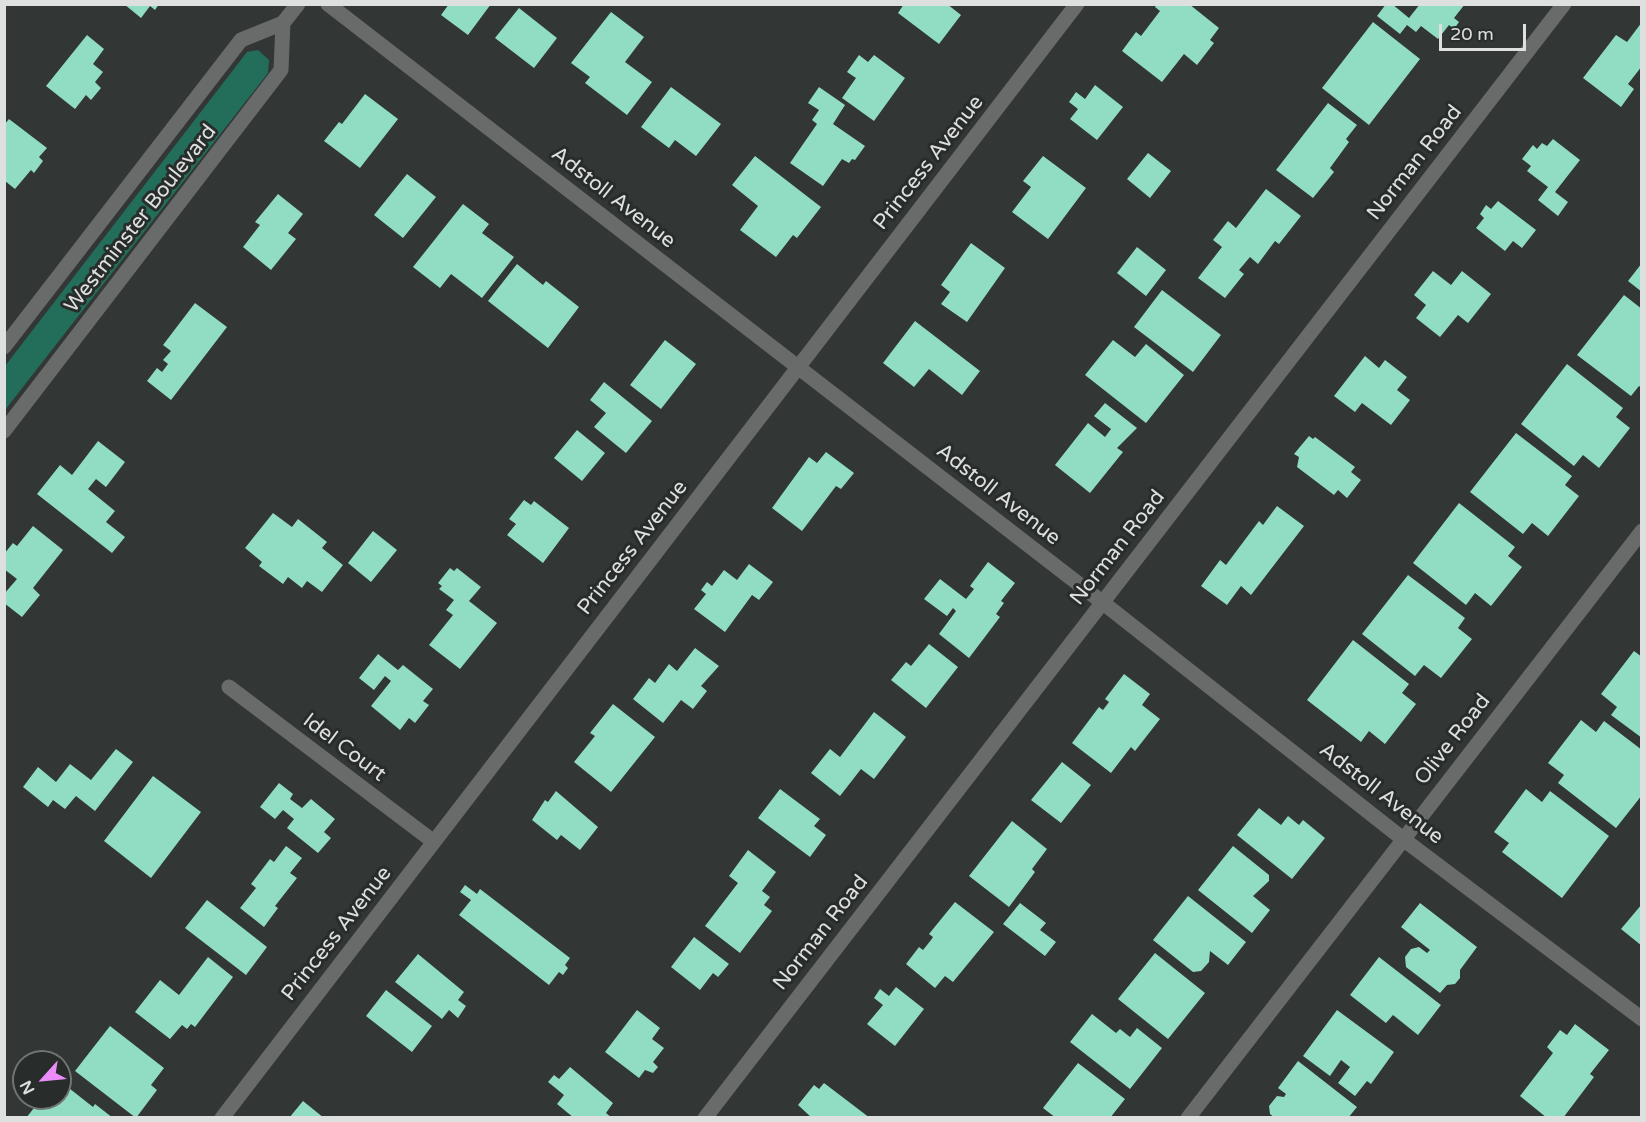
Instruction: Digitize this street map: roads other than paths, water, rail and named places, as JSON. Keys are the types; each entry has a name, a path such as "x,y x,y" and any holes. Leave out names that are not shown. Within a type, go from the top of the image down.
{"street":[{"path":"284,23 298,4"},
{"name":"Adstoll Avenue","path":"328,4 1102,602 1403,839 1641,1019"},
{"name":"Princess Avenue","path":"222,1118 1077,4"},
{"name":"Norman Road","path":"705,1118 1564,4"},
{"name":"Westminster Boulevard","path":"4,347 241,40 284,23 281,70 4,431"},
{"name":"Olive Road","path":"1188,1118 1641,531"},
{"name":"Idel Court","path":"229,687 434,842"}]}
